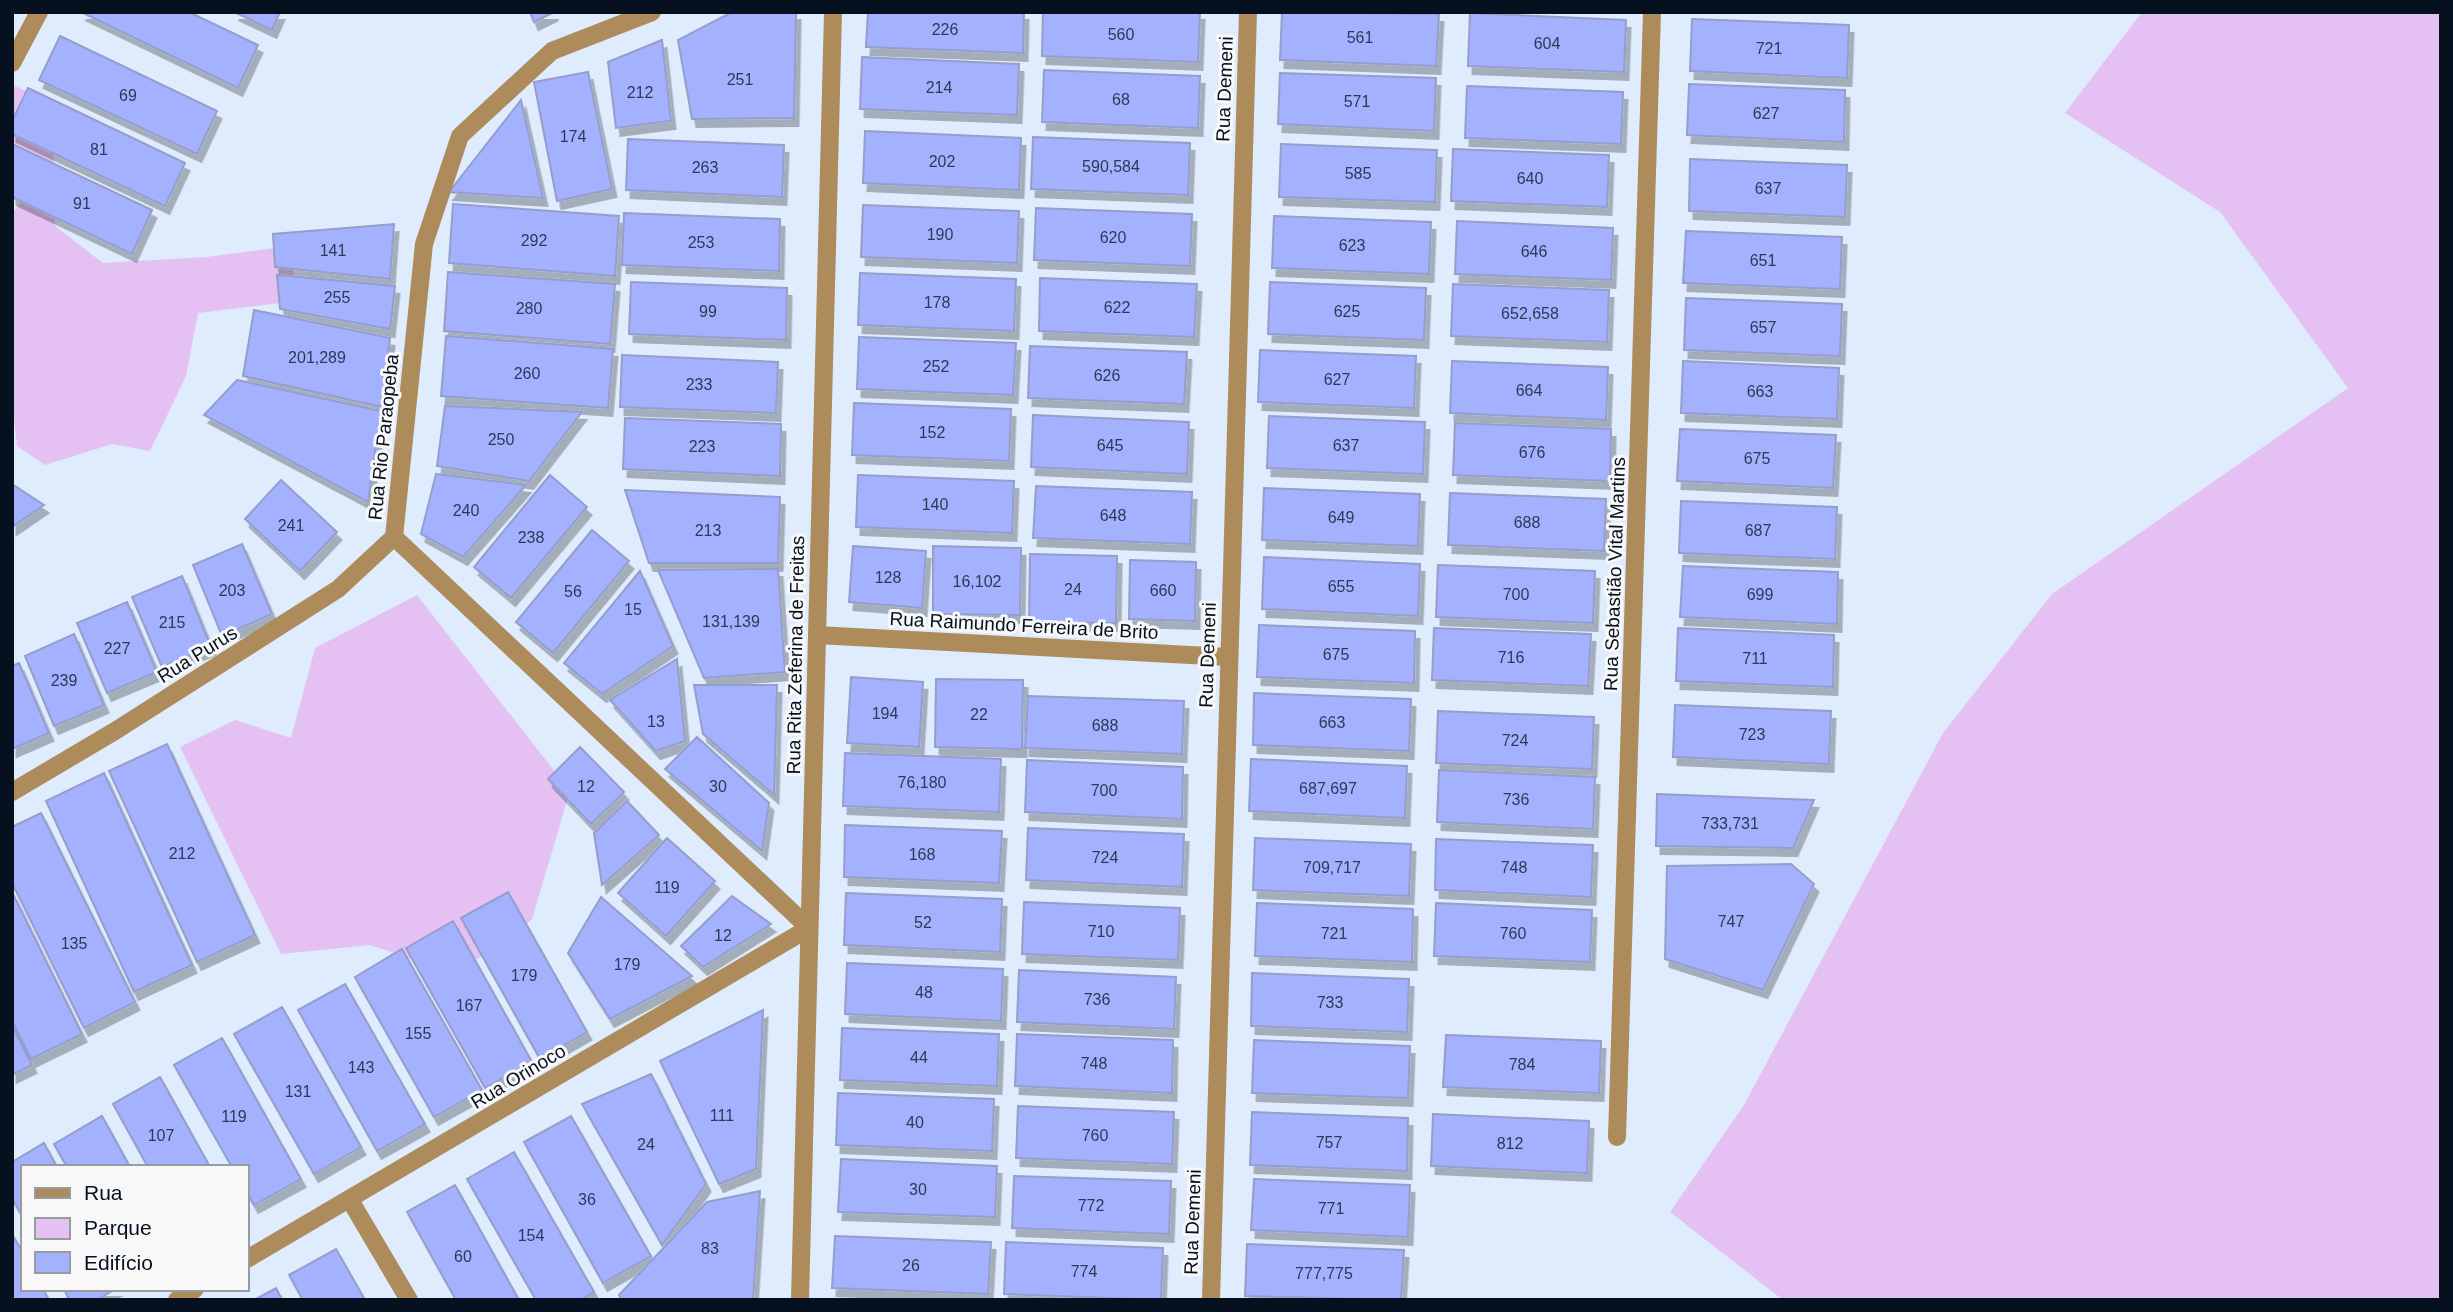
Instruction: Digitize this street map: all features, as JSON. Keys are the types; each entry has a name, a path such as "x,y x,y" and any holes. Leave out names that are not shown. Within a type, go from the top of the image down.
{"street":[{"path":"12,63 39,12"},
{"name":"Rua Rio Paraopeba","path":"652,12 552,51 460,136 424,244 394,537 809,928"},
{"name":"Rua Rita Zeferina de Freitas","path":"800,1300 833,12"},
{"name":"Rua Demeni","path":"1211,1300 1248,12"},
{"name":"Rua Sebastião Vital Martins","path":"1617,1137 1652,12"},
{"name":"Rua Purus","path":"12,792 115,731 338,589 394,537"},
{"name":"Rua Raimundo Ferreira de Brito","path":"817,635 1228,657"},
{"name":"Rua Orinoco","path":"248,1258 809,928"},
{"path":"350,1200 408,1300"}],"green space":[{"path":"2142,12 2441,12 2441,1300 1783,1300 1670,1212 1744,1105 1943,733 2052,594 2348,388 2220,212 2065,113"},
{"path":"15,86 52,103 55,226 103,263 206,257 283,247 305,300 198,313 186,376 150,451 112,444 45,465 17,446 12,399 12,214 25,197 12,177 12,96"},
{"path":"417,595 570,791 532,919 502,946 451,972 370,945 281,954 180,747 235,720 291,738 315,648"}],"building":[{"path":"81,12 189,12 258,45 238,88"},
{"path":"234,12 280,12 272,30"},
{"path":"530,12 554,12 534,22"},
{"path":"732,12 796,12 794,118 692,119 678,40"},
{"path":"868,12 1024,12 1023,53 866,47"},
{"path":"1043,12 1200,12 1198,62 1042,56"},
{"path":"1282,12 1439,14 1436,66 1280,60"},
{"path":"1470,13 1626,20 1624,72 1468,66"},
{"path":"1692,19 1849,25 1847,78 1690,71"},
{"path":"60,36 217,111 197,154 39,80"},
{"path":"662,40 671,121 616,128 608,62"},
{"path":"862,57 1019,64 1017,115 860,109"},
{"path":"1044,70 1200,76 1198,128 1042,122"},
{"path":"588,72 612,189 557,201 534,82"},
{"path":"1280,73 1436,78 1434,131 1278,124"},
{"path":"1689,84 1845,90 1844,142 1687,135"},
{"path":"1467,86 1623,92 1621,144 1465,138"},
{"path":"28,88 185,163 165,206 12,134 12,121"},
{"path":"521,100 543,198 449,192"},
{"path":"865,131 1021,138 1019,190 863,183"},
{"path":"1033,137 1190,143 1188,195 1031,189"},
{"path":"628,139 784,145 782,197 626,190"},
{"path":"12,144 152,210 132,254 12,197"},
{"path":"1281,144 1437,150 1435,202 1279,197"},
{"path":"1453,149 1609,155 1607,207 1451,201"},
{"path":"1690,159 1847,165 1845,217 1689,211"},
{"path":"453,204 619,216 615,276 449,263"},
{"path":"863,205 1019,211 1017,263 861,257"},
{"path":"1036,208 1192,214 1190,266 1034,260"},
{"path":"624,213 780,219 779,271 622,265"},
{"path":"1274,216 1431,222 1429,274 1272,268"},
{"path":"1457,221 1613,228 1611,280 1455,274"},
{"path":"394,224 390,279 275,267 273,234"},
{"path":"1686,231 1842,237 1840,289 1683,283"},
{"path":"448,272 615,284 610,344 444,331"},
{"path":"860,273 1016,279 1014,331 858,325"},
{"path":"277,275 395,286 390,329 280,309"},
{"path":"1040,278 1197,284 1194,337 1039,331"},
{"path":"631,282 787,288 786,340 629,334"},
{"path":"1270,282 1426,288 1424,340 1268,334"},
{"path":"1453,284 1609,290 1607,342 1451,336"},
{"path":"1686,298 1842,304 1840,356 1684,350"},
{"path":"254,310 390,338 382,407 243,376"},
{"path":"446,336 613,349 608,408 441,396"},
{"path":"859,337 1016,343 1013,395 857,389"},
{"path":"1030,346 1187,352 1184,404 1028,398"},
{"path":"1260,350 1416,356 1414,408 1258,402"},
{"path":"622,355 778,362 776,413 620,407"},
{"path":"1452,361 1608,367 1606,420 1450,413"},
{"path":"1683,361 1839,368 1837,419 1681,413"},
{"path":"237,380 381,411 368,502 204,415"},
{"path":"854,403 1011,409 1009,461 852,455"},
{"path":"445,406 582,412 529,481 437,466"},
{"path":"1033,415 1189,422 1187,474 1031,467"},
{"path":"1269,416 1425,422 1423,474 1267,468"},
{"path":"625,418 781,424 780,476 623,469"},
{"path":"1455,423 1611,429 1610,481 1453,475"},
{"path":"1680,429 1836,435 1833,488 1677,481"},
{"path":"436,474 526,485 463,557 421,534"},
{"path":"550,475 587,507 511,598 474,567"},
{"path":"858,475 1014,481 1012,533 856,527"},
{"path":"281,480 337,532 300,571 245,519"},
{"path":"12,484 44,505 12,527"},
{"path":"1036,486 1192,492 1190,544 1033,538"},
{"path":"1264,488 1420,494 1418,546 1262,540"},
{"path":"625,490 780,497 778,563 649,563"},
{"path":"1450,493 1606,499 1604,551 1448,545"},
{"path":"1681,501 1837,507 1835,559 1679,553"},
{"path":"592,530 629,561 553,653 516,622"},
{"path":"242,544 272,614 222,636 193,565"},
{"path":"853,546 926,551 922,608 849,602"},
{"path":"933,546 1021,548 1020,615 933,614"},
{"path":"1030,554 1117,556 1116,623 1029,622"},
{"path":"1264,557 1420,564 1418,616 1262,609"},
{"path":"1130,560 1196,562 1195,621 1129,619"},
{"path":"1438,565 1595,571 1593,623 1436,617"},
{"path":"1683,566 1838,572 1837,624 1680,617"},
{"path":"778,569 785,672 704,678 658,570"},
{"path":"640,571 673,646 602,694 564,663"},
{"path":"182,576 211,647 162,667 132,597"},
{"path":"127,602 157,672 107,693 77,623"},
{"path":"1259,625 1415,631 1414,683 1257,677"},
{"path":"1434,628 1591,634 1588,686 1432,680"},
{"path":"1678,628 1834,635 1833,687 1676,681"},
{"path":"74,634 104,705 54,726 25,656"},
{"path":"677,659 685,741 656,751 610,700"},
{"path":"19,663 49,733 12,749 12,666"},
{"path":"851,677 923,682 919,747 847,743"},
{"path":"936,679 1023,680 1022,749 935,747"},
{"path":"694,685 777,685 774,795 703,734"},
{"path":"1254,693 1411,699 1409,751 1253,745"},
{"path":"1028,696 1184,701 1182,754 1025,748"},
{"path":"1675,705 1831,711 1829,764 1673,757"},
{"path":"1438,711 1594,717 1592,769 1436,763"},
{"path":"697,737 769,803 762,851 665,769"},
{"path":"167,744 255,935 197,962 109,771"},
{"path":"580,747 624,792 591,824 548,779"},
{"path":"845,753 1001,759 999,812 843,806"},
{"path":"1251,759 1407,766 1405,818 1249,811"},
{"path":"1027,760 1183,767 1182,819 1025,812"},
{"path":"1439,770 1595,777 1593,829 1437,822"},
{"path":"104,773 192,965 134,992 46,801"},
{"path":"1657,794 1814,800 1793,848 1656,846"},
{"path":"627,801 659,835 602,885 594,833"},
{"path":"41,813 135,1002 84,1028 12,883 12,827"},
{"path":"845,825 1002,831 999,883 844,877"},
{"path":"1028,828 1184,834 1182,887 1026,880"},
{"path":"667,838 715,881 666,936 618,893"},
{"path":"1255,838 1411,844 1409,896 1253,890"},
{"path":"1436,839 1593,845 1591,897 1435,890"},
{"path":"1791,864 1814,884 1763,990 1665,959 1667,866"},
{"path":"12,892 82,1034 31,1059 12,1021"},
{"path":"508,892 587,1032 540,1059 461,918"},
{"path":"846,893 1002,899 1000,952 844,945"},
{"path":"732,896 771,924 703,967 681,946"},
{"path":"601,897 692,976 610,1019 568,953"},
{"path":"1024,902 1180,908 1178,960 1022,954"},
{"path":"1257,903 1413,909 1412,962 1255,956"},
{"path":"1436,903 1592,910 1590,962 1434,956"},
{"path":"453,921 532,1062 485,1088 406,948"},
{"path":"402,949 482,1090 434,1117 355,977"},
{"path":"847,963 1003,969 1001,1021 845,1014"},
{"path":"1019,970 1176,977 1174,1029 1017,1022"},
{"path":"1252,973 1409,979 1407,1032 1251,1026"},
{"path":"345,984 425,1124 377,1151 298,1010"},
{"path":"282,1007 361,1147 314,1174 234,1034"},
{"path":"763,1010 756,1169 719,1184 660,1061"},
{"path":"12,1025 32,1065 12,1075"},
{"path":"842,1028 999,1034 997,1086 840,1080"},
{"path":"1017,1034 1173,1040 1172,1093 1015,1086"},
{"path":"1446,1035 1601,1041 1599,1093 1443,1087"},
{"path":"222,1038 301,1179 254,1205 248,1195 248,1165 231,1165 174,1065"},
{"path":"1254,1040 1410,1046 1408,1098 1252,1093"},
{"path":"651,1074 706,1184 662,1245 582,1104"},
{"path":"160,1077 209,1165 147,1165 113,1104"},
{"path":"838,1093 994,1099 992,1151 836,1145"},
{"path":"1018,1106 1174,1112 1172,1164 1016,1158"},
{"path":"1252,1112 1408,1118 1407,1171 1250,1165"},
{"path":"1433,1114 1589,1121 1587,1173 1431,1166"},
{"path":"102,1116 129,1165 66,1165 54,1144"},
{"path":"571,1116 651,1256 603,1283 524,1142"},
{"path":"44,1143 56,1165 21,1165 21,1214 12,1199 12,1162"},
{"path":"514,1152 594,1292 581,1300 536,1300 467,1179"},
{"path":"841,1159 997,1166 995,1217 838,1212"},
{"path":"1014,1176 1171,1181 1169,1234 1012,1228"},
{"path":"1254,1179 1410,1185 1408,1237 1251,1230"},
{"path":"455,1185 519,1300 456,1300 407,1212"},
{"path":"760,1191 753,1300 622,1300 619,1295 707,1202"},
{"path":"12,1234 21,1250 21,1291 44,1291 49,1300 12,1300"},
{"path":"835,1236 991,1242 988,1294 832,1288"},
{"path":"1006,1242 1163,1248 1161,1300 1004,1294"},
{"path":"1247,1244 1404,1250 1401,1300 1245,1296"},
{"path":"336,1249 365,1300 303,1300 289,1275"},
{"path":"276,1288 282,1300 254,1300"},
{"path":"65,1291 112,1291 97,1300 69,1300"}]}
